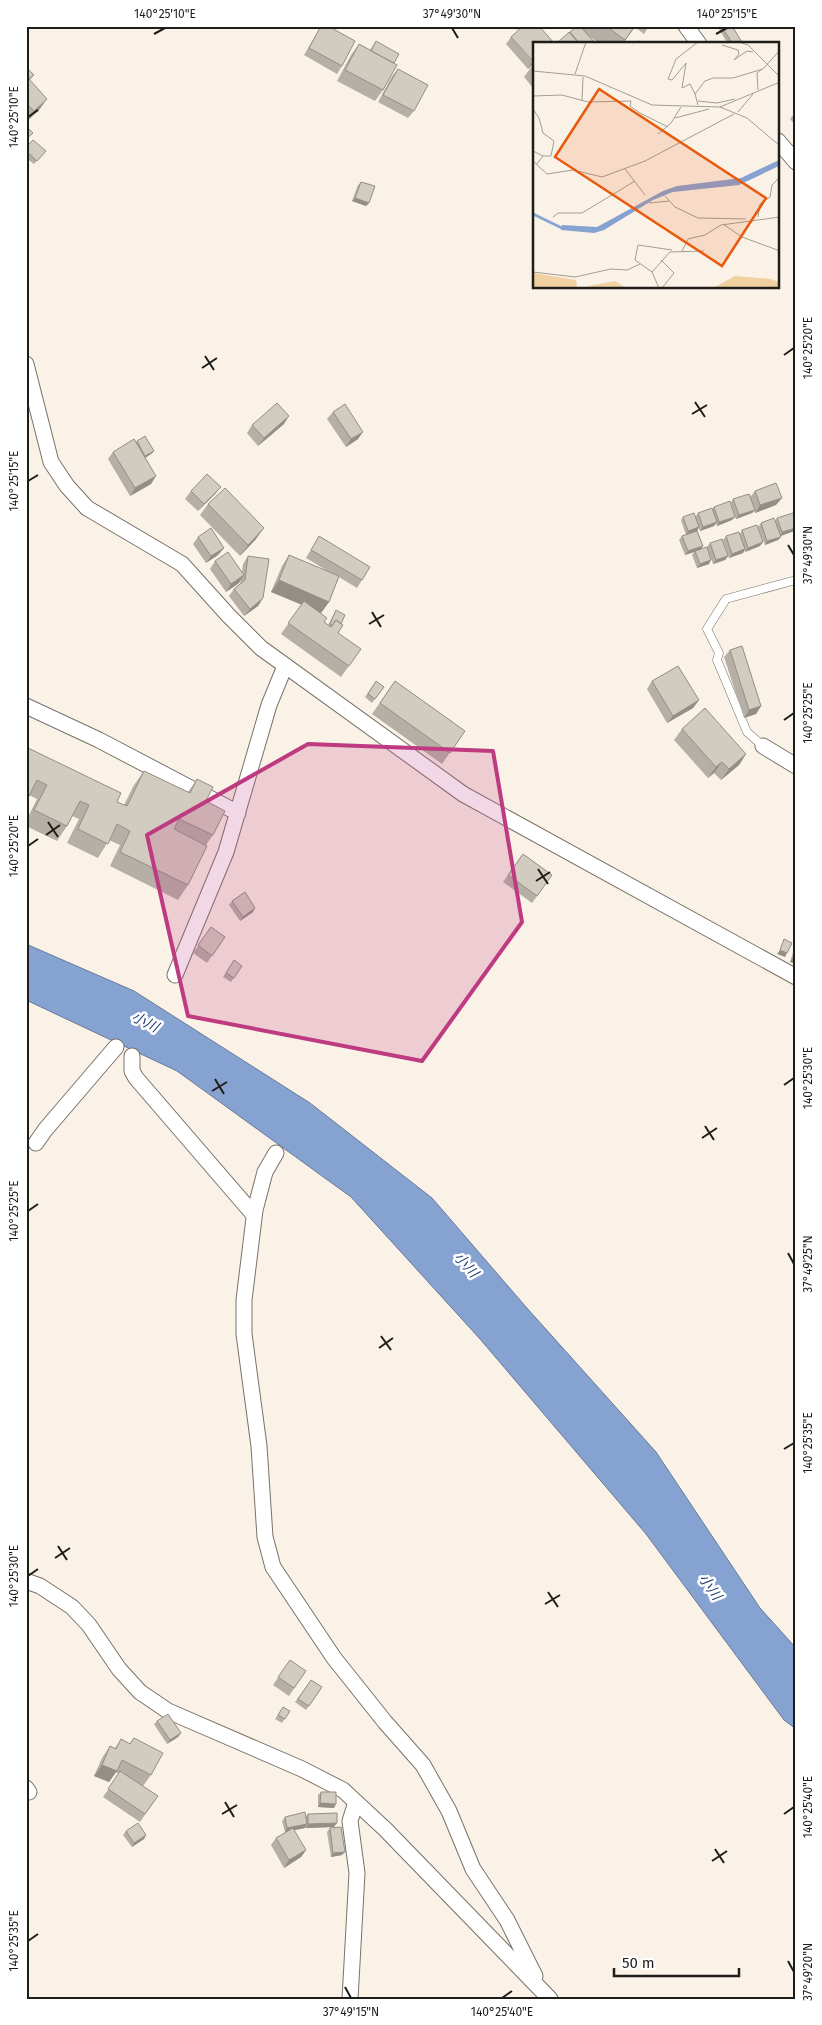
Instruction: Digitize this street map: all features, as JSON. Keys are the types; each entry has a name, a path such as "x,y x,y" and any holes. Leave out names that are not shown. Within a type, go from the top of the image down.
{"street":[{"path":"686,26 698,42"},
{"path":"780,144 796,162"},
{"path":"26,364 52,462 67,486 87,508 182,564 262,648 462,794 796,977"},
{"path":"175,975 226,852 269,705 285,666"},
{"path":"26,706 99,740 238,813"},
{"path":"763,746 796,766"},
{"path":"36,1143 116,1047"},
{"path":"132,1056 132,1072 136,1078 254,1215"},
{"path":"276,1153 265,1172 254,1215 244,1300 244,1334 259,1446 265,1537 273,1567 334,1658 385,1722 423,1765 449,1811 473,1868 507,1920 535,1976 533,1981"},
{"path":"26,1581 40,1586 72,1607 89,1625 119,1669 140,1692 168,1711 302,1769 343,1790 385,1829 550,1999"},
{"path":"350,1999 357,1873 350,1821 356,1802"}],"lane":[{"path":"763,746 747,732 717,660 719,653 707,629 726,599 796,580"}],"highlighted area":[{"path":"308,744 493,751 522,922 422,1061 188,1016 147,835"}],"water":[{"name":"小川","path":"26,944 134,991 310,1103 432,1198 526,1307 656,1452 760,1608 796,1648 796,1729 784,1720 646,1534 480,1339 351,1197 177,1071 26,1000"}],"building":[{"path":"321,26 328,26 355,41 342,66 309,48"},
{"path":"523,26 539,26 553,42 533,42 533,61 511,37"},
{"path":"577,26 580,26 594,42 578,42 570,32"},
{"path":"606,26 635,26 625,40"},
{"path":"721,26 732,26 742,42 732,42"},
{"path":"569,32 577,42 558,42"},
{"path":"376,41 399,54 394,63 371,51"},
{"path":"359,44 397,65 383,90 345,70"},
{"path":"26,67 34,75 29,79 47,99 34,111 26,103"},
{"path":"398,69 428,85 414,111 383,95"},
{"path":"26,126 33,133 26,139"},
{"path":"33,140 46,151 37,161 26,151 26,147"},
{"path":"361,182 375,186 369,203 355,198"},
{"path":"277,403 289,416 264,438 252,425"},
{"path":"345,404 363,432 351,439 333,412"},
{"path":"145,436 154,451 145,456 137,441"},
{"path":"134,439 156,476 135,488 113,452"},
{"path":"207,474 221,487 204,504 191,491"},
{"path":"776,483 782,498 760,505 755,491"},
{"path":"225,488 264,528 248,545 208,504"},
{"path":"749,494 755,510 739,515 733,499"},
{"path":"730,501 735,517 719,522 714,507"},
{"path":"712,508 717,522 703,527 698,513"},
{"path":"694,513 699,527 688,531 683,517"},
{"path":"793,513 796,520 796,528 782,532 777,518"},
{"path":"774,518 781,537 767,541 761,523"},
{"path":"757,525 763,542 748,548 742,530"},
{"path":"211,528 224,548 211,556 198,537"},
{"path":"697,531 703,546 688,551 682,536"},
{"path":"739,532 745,549 732,554 726,536"},
{"path":"319,536 370,567 362,580 311,550"},
{"path":"722,539 728,556 716,560 710,543"},
{"path":"707,547 711,560 700,564 695,551"},
{"path":"228,552 244,575 231,584 215,561"},
{"path":"289,555 339,576 329,602 279,580"},
{"path":"248,556 269,559 263,598 250,609 234,589 245,580"},
{"path":"304,601 327,618 324,622 331,627 336,620 343,625 338,633 361,649 349,666 288,623"},
{"path":"336,610 345,615 341,624 336,620 332,625 330,624"},
{"path":"742,646 761,706 749,710 730,650"},
{"path":"678,666 699,700 673,716 652,681"},
{"path":"376,681 384,687 375,699 368,694"},
{"path":"395,681 465,731 450,753 380,703"},
{"path":"705,708 746,754 729,769 722,762 716,767 682,729"},
{"path":"26,747 121,793 117,802 127,806 144,771 190,793 197,779 213,787 206,801 225,811 213,835 179,819 174,829 207,846 188,885 120,852 130,831 117,824 108,844 78,829 89,805 80,801 67,826 34,810 47,785 37,780 26,802"},
{"path":"523,854 552,875 537,896 508,875"},
{"path":"245,892 255,908 243,917 232,901"},
{"path":"211,927 225,937 212,956 198,945"},
{"path":"784,939 792,943 787,953 780,950"},
{"path":"234,960 242,966 234,978 226,973"},
{"path":"290,1660 306,1671 294,1688 278,1677"},
{"path":"311,1680 322,1687 309,1706 298,1699"},
{"path":"283,1707 290,1711 285,1719 278,1715"},
{"path":"168,1714 181,1733 170,1740 157,1721"},
{"path":"134,1738 163,1753 151,1775 122,1760 117,1771 102,1765 110,1746 116,1749 121,1739 130,1744"},
{"path":"120,1771 158,1796 145,1814 108,1789"},
{"path":"321,1792 336,1792 336,1804 320,1803"},
{"path":"305,1812 307,1824 287,1828 285,1817"},
{"path":"337,1813 337,1823 308,1824 308,1814"},
{"path":"138,1823 146,1835 134,1843 126,1831"},
{"path":"341,1827 345,1852 333,1853 330,1828"},
{"path":"293,1828 306,1850 289,1860 276,1838"}]}
